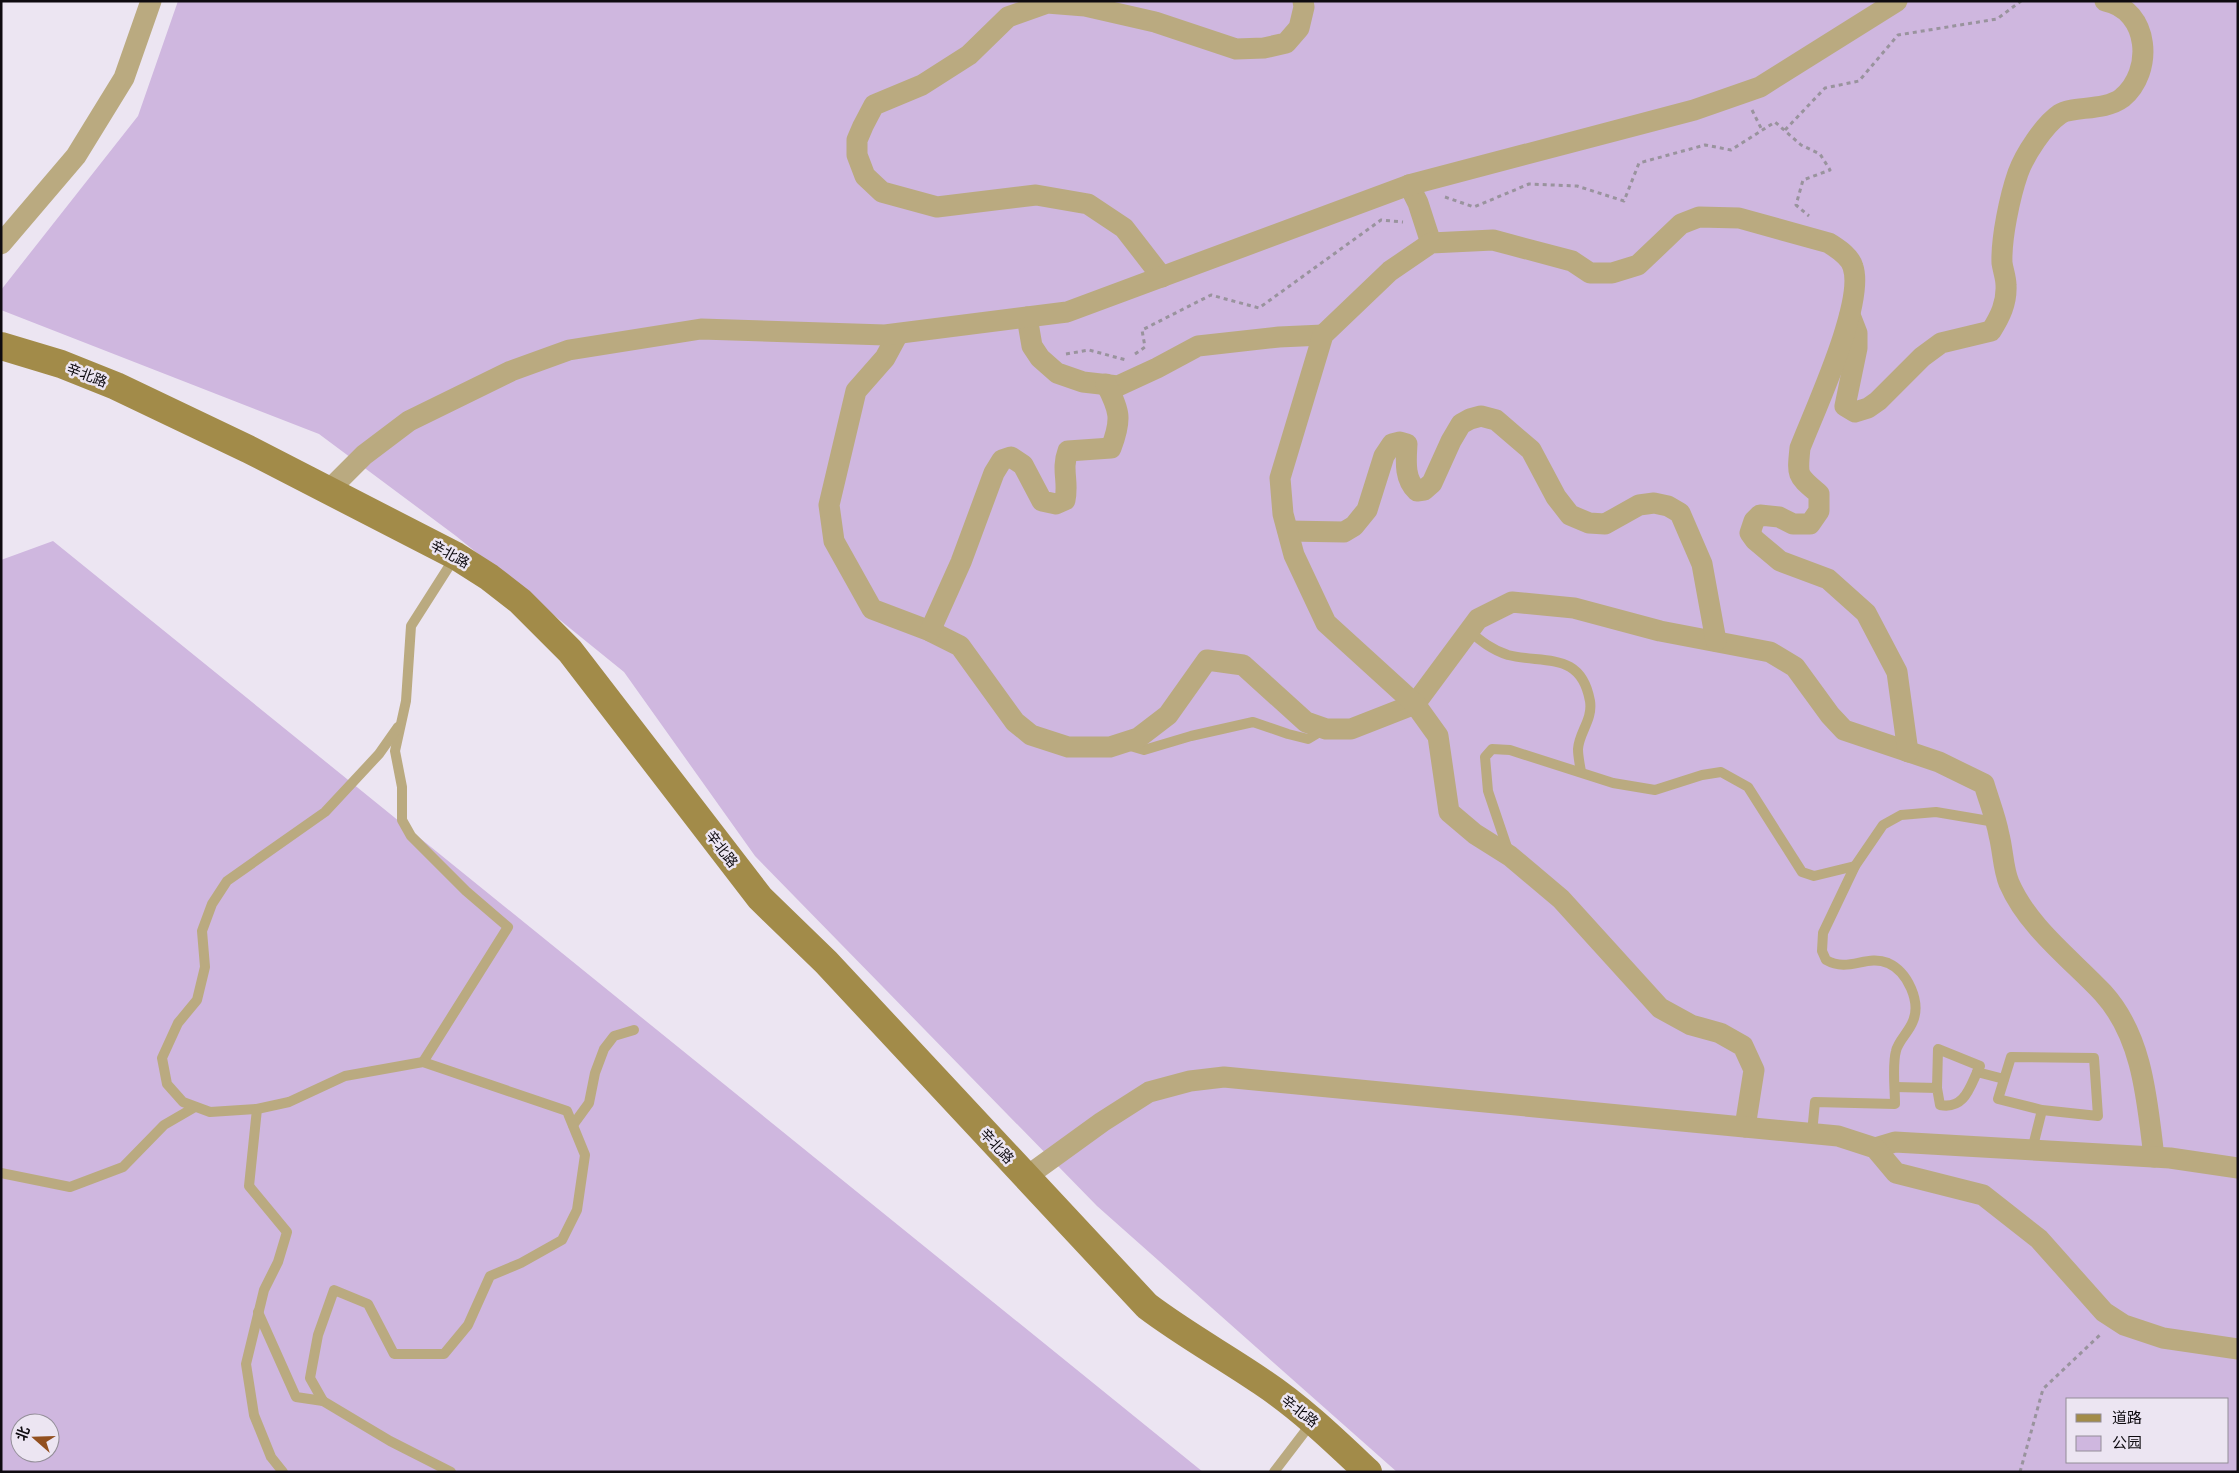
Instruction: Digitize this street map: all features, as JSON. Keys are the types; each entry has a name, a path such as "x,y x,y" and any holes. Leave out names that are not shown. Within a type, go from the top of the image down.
{"main road":[{"name":"辛北路","path":"1,346 61,364 116,386 248,449 456,556 489,577 520,601 570,651 760,898 826,962 1147,1306 1264,1383 1313,1420 1368,1472"}],"street":[{"path":"1,244 76,156 86,140 124,78 151,1"},
{"path":"1162,277 1124,228 1088,204 1036,195 937,207 882,192 865,176 856,154 857,140 863,126 874,105 922,85 968,55 1008,17 1047,3 1085,6 1155,22 1236,49 1264,48 1286,43 1299,28 1304,7 1303,1"},
{"path":"328,491 364,455 409,421 511,372 569,350 701,329 885,336 1066,312 1162,277 1414,194 1694,110 1760,87 1897,1"},
{"path":"1850,315 1857,332 1857,348 1845,406 1855,412 1868,408 1878,401 1922,357 1941,343 1991,331 2002,315 2006,286 2002,262 2008,210 2018,172 2038,136 2061,113 2101,107 2119,100 2133,88 2143,58 2141,31 2130,16 2117,4 2105,1"},
{"path":"1414,194 1428,233"},
{"path":"1428,233 1493,240 1572,261 1590,273 1612,273 1638,264 1681,224 1699,217 1738,218 1829,243 1842,251 1853,265 1856,284 1850,315 1800,448 1798,470 1800,478 1819,494 1819,511 1810,524 1793,524 1779,517 1760,515 1754,521 1750,533 1755,540 1780,561 1828,579 1866,614 1897,672 1908,752"},
{"path":"1428,233 1323,335 1280,478 1283,514 1294,555 1326,623 1415,704 1438,736 1449,812 1474,834 1510,856 1561,900 1660,1008 1691,1025 1720,1033 1743,1046 1754,1070 1745,1127"},
{"path":"1027,317 1032,346 1040,358 1057,372 1083,382 1118,386 1198,346 1279,337 1323,335"},
{"path":"898,334 885,358 856,392 830,506 834,541 872,609 930,630 960,646 1015,722 1031,735 1068,747 1110,747 1138,738 1168,715 1207,660 1244,665 1306,722 1326,729 1351,729 1415,704 1478,619 1512,602 1574,608 1660,631 1770,652 1795,667 1830,715 1844,730 1939,762 1984,784 1996,822 2009,883 2035,925 2104,994 2118,1012 2141,1065 2154,1157"},
{"path":"930,630 961,562 994,473 1002,460 1010,458 1024,465 1042,501 1056,504 1065,500 1064,464 1068,451 1111,448 1116,435 1118,408 1106,384"},
{"path":"1288,531 1344,532 1354,526 1367,510 1384,456 1392,444 1400,442 1407,444 1406,469 1410,485 1417,491 1424,490 1432,483 1461,424 1470,418 1481,416 1496,420 1531,450 1556,497 1570,515 1590,523 1605,524 1639,505 1654,503 1668,506 1680,514 1702,564 1716,641"},
{"path":"1026,1177 1102,1122 1149,1092 1190,1081 1224,1077 1838,1136 1875,1148 1896,1173 1983,1195 2039,1240 2104,1312 2124,1325 2163,1338 2238,1349"},
{"path":"1875,1148 1895,1142 2154,1157 2238,1168"}],"lane":[{"path":"423,1062 508,927 466,891 411,836 402,820 402,787 395,751 406,701 411,626 456,556"},
{"path":"1469,630 1485,644 1508,655 1561,662 1574,670 1585,684 1590,703 1590,719 1582,734 1578,748 1581,772"},
{"path":"323,1401 310,1378 318,1334 334,1290 368,1304 394,1354 444,1354 468,1324 490,1276 521,1263 562,1240 577,1210 585,1155 567,1111 423,1062 345,1076 289,1102 258,1108 210,1112 183,1102 167,1084 162,1058 178,1023 197,1000 205,967 202,931 212,904 227,881 324,812 379,754 401,722"},
{"path":"1121,743 1144,750 1191,736 1253,722 1308,739 1326,729"},
{"path":"1510,856 1488,791 1485,757 1492,749 1510,750 1613,783 1655,790 1702,775 1721,772 1748,787 1802,872 1814,876 1855,866"},
{"path":"1812,1133 1815,1102 1895,1104 1896,1050 1913,1022 1916,1010 1914,997 1905,977 1889,964 1875,961 1843,966 1826,960 1822,951 1823,933 1855,866 1883,825 1901,815 1936,812 1996,822"},
{"path":"573,1125 589,1103 595,1073 604,1048 614,1036 634,1030"},
{"path":"1938,1049 1980,1066 1962,1102 1951,1107 1940,1105 1936,1088 1938,1049"},
{"path":"2010,1057 2094,1058 2098,1116 2042,1110 1998,1099 2010,1057"},
{"path":"1977,1072 2004,1078"},
{"path":"1895,1087 1936,1088"},
{"path":"1,1173 70,1187 123,1167 164,1125 195,1107"},
{"path":"258,1108 249,1186 287,1232 278,1262 264,1290 246,1364 254,1415 271,1457 283,1472"},
{"path":"2032,1150 2042,1110"},
{"path":"258,1312 296,1397 323,1401 390,1441 451,1472"},
{"path":"1274,1472 1313,1420"}],"path":[{"path":"1785,130 1825,88 1859,81 1898,36 1997,19 2021,1"},
{"path":"1414,194 1442,196 1474,207 1529,184 1577,186 1624,201 1639,163 1705,145 1731,150 1775,122 1801,146 1820,154 1830,170 1803,180 1796,205 1816,222 1829,243"},
{"path":"1040,358 1089,350 1126,360 1145,347 1142,330 1211,295 1259,308 1381,220 1428,233"},
{"path":"2020,1472 2043,1389 2115,1319"}],"green space":[{"path":"178,1 2238,1 2238,1472 1397,1472 1097,1206 755,856 624,672 456,536 319,434 1,310 1,290 138,116"},
{"path":"53,541 1203,1472 1,1472 1,560"}]}
